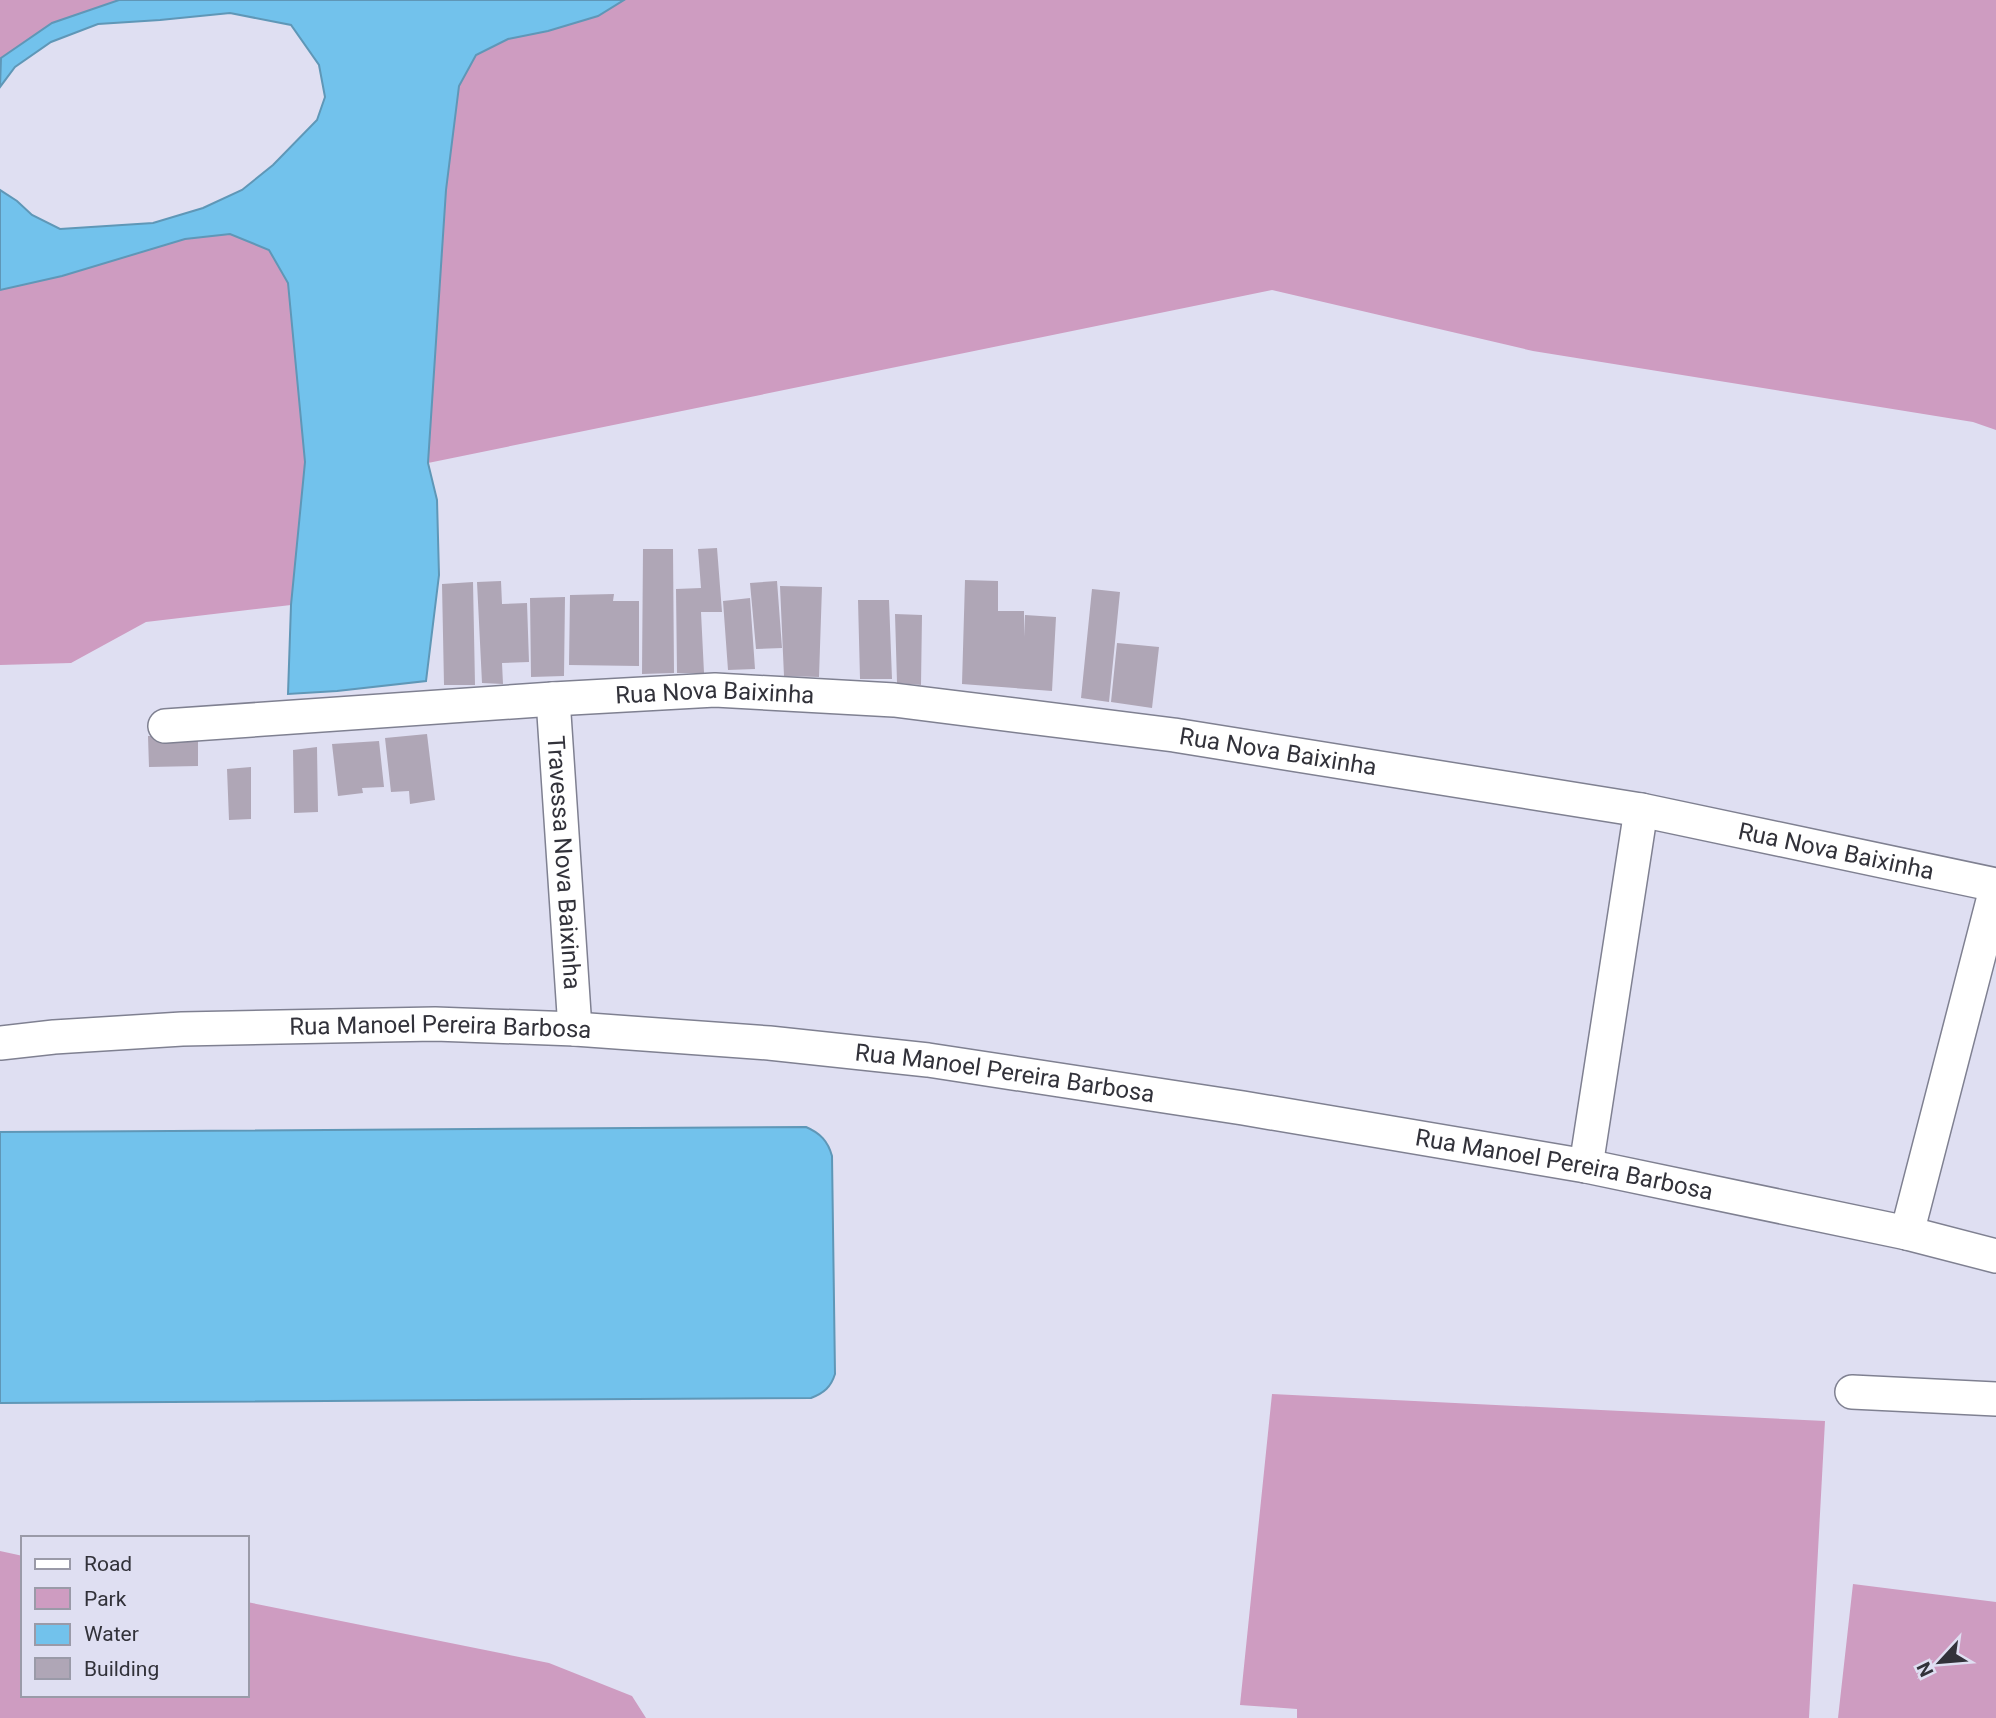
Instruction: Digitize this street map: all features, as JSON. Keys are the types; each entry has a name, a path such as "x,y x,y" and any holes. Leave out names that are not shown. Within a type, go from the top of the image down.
{"street":[{"name":"Rua Nova Baixinha","path":"165,726 715,690 894,700 1174,735 1641,810 1996,887"},
{"name":"Travessa Nova Baixinha","path":"552,699 575,1029"},
{"path":"1586,1166 1641,810"},
{"path":"1907,1233 1996,887"},
{"name":"Rua Manoel Pereira Barbosa","path":"0,1043 222,1028 435,1024 575,1029 769,1043 928,1060 1242,1108 1586,1166 1907,1233 1996,1256"},
{"path":"1853,1392 1996,1399"}],"green space":[{"path":"0,0 119,0 52,23 0,60"},
{"path":"624,0 1996,0 1996,430 1973,422 1533,351 1272,290 428,463 446,190 459,86 476,55 508,39 548,31 598,16"},
{"path":"230,234 269,250 288,283 305,462 291,605 146,622 71,663 0,665 0,290 62,276 185,239"},
{"path":"1272,1394 1825,1421 1809,1718 1297,1718 1297,1709 1240,1705"},
{"path":"0,1551 21,1556 21,1697 248,1697 248,1602 549,1663 632,1696 646,1718 0,1718"},
{"path":"1853,1584 1996,1602 1996,1718 1838,1718"}],"water":[{"path":"119,0 624,0 598,16 548,31 508,39 476,55 459,86 446,190 428,463 437,500 439,575 426,681 288,694 291,605 305,462 288,283 269,250 230,234 185,239 62,276 0,290 0,190 32,215 60,229 153,223 203,208 242,190 273,165 317,120 325,97 319,65 291,25 230,13 98,24 51,42 15,67 0,87 1,58 52,23"},
{"path":"806,1127 823,1138 832,1156 835,1374 826,1389 811,1398 0,1403 0,1132"}],"building":[{"path":"717,548 722,612 701,612 704,673 677,673 676,589 701,588 698,549"},
{"path":"643,549 673,549 674,673 642,674"},
{"path":"965,580 998,581 998,611 1024,611 1024,637 1025,615 1056,617 1052,691 962,684"},
{"path":"501,581 502,604 527,603 529,662 502,663 503,684 482,683 477,582"},
{"path":"777,581 782,648 756,649 750,583"},
{"path":"473,582 475,685 444,685 442,584"},
{"path":"780,586 822,587 819,677 784,676"},
{"path":"1092,589 1120,592 1109,702 1081,698"},
{"path":"614,594 613,601 639,601 639,666 569,665 570,595"},
{"path":"565,597 564,676 531,677 530,598"},
{"path":"750,598 755,669 728,670 723,601"},
{"path":"858,600 889,600 892,679 860,679"},
{"path":"895,614 922,615 921,685 897,683"},
{"path":"1117,643 1159,647 1152,708 1111,702"},
{"path":"427,734 435,800 410,804 409,791 391,792 385,738"},
{"path":"198,735 198,766 149,767 148,736"},
{"path":"379,741 384,787 362,788 363,793 338,796 332,744"},
{"path":"317,747 318,812 294,813 293,750"},
{"path":"251,767 251,819 229,820 227,769"}]}
